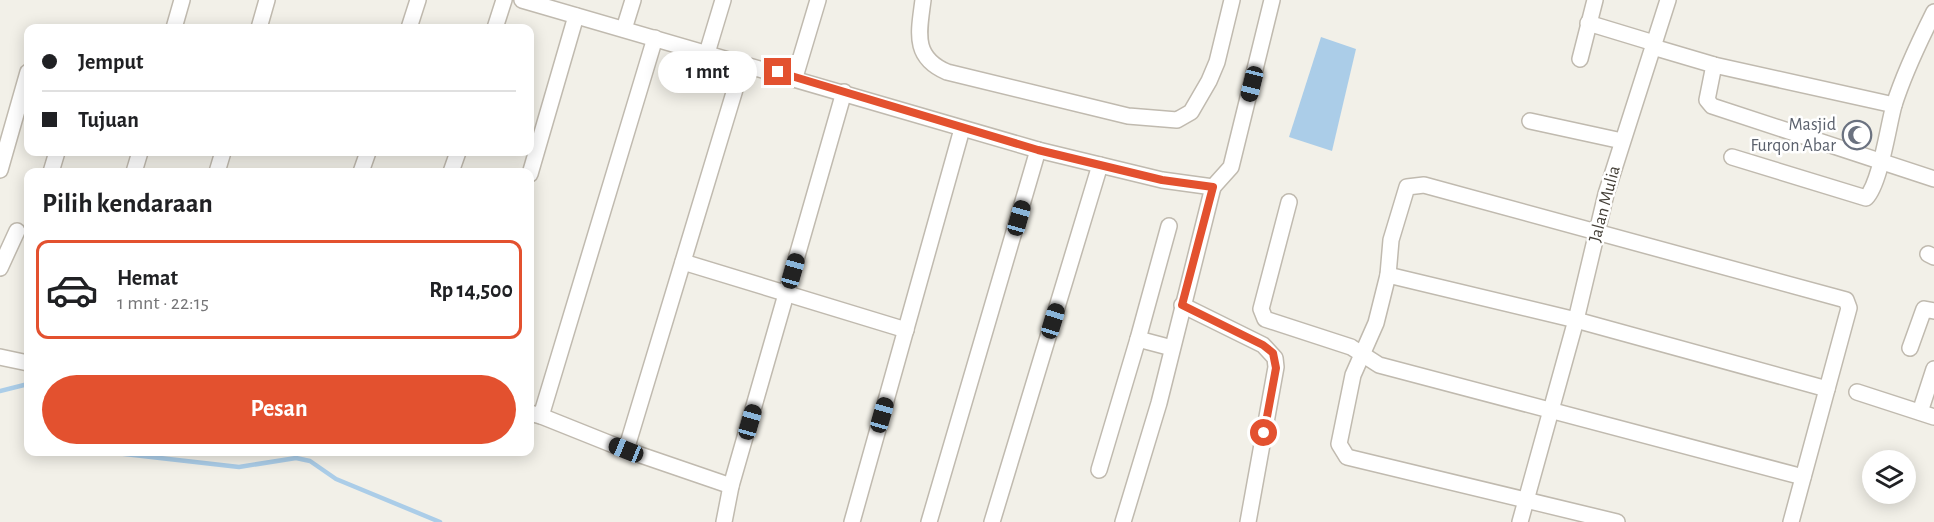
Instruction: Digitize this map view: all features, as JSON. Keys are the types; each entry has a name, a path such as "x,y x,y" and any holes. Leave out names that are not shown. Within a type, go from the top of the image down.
{"street":[{"path":"175,24 182,0"},
{"path":"260,24 267,0"},
{"path":"410,24 418,0"},
{"path":"496,24 504,0"},
{"path":"522,0 543,3 576,16 795,77 1038,150 1162,180 1213,187"},
{"path":"624,29 633,0"},
{"path":"707,53 723,0"},
{"path":"795,77 818,0"},
{"path":"923,0 919,40 923,54 935,67 947,72 1128,116 1177,120 1191,112 1209,81 1217,62 1232,0"},
{"path":"1123,522 1159,403 1213,187 1231,167 1272,0"},
{"path":"1580,59 1595,0"},
{"name":"Jalan Mulia","path":"1520,522 1576,320 1622,141 1668,0"},
{"path":"1732,156 1863,199 1869,195 1881,161 1894,105 1934,12"},
{"path":"532,168 576,16"},
{"path":"1588,23 1714,65 1894,105"},
{"path":"655,38 535,414 626,450 731,486"},
{"path":"626,450 743,63"},
{"path":"1714,65 1707,100 1712,106 1934,179"},
{"path":"0,170 24,86"},
{"path":"724,522 731,486 844,92"},
{"path":"1530,121 1622,141"},
{"path":"852,522 962,129"},
{"path":"929,522 1038,150"},
{"path":"992,522 1100,165"},
{"path":"1617,522 1347,457 1340,444 1349,392 1374,330 1388,275 1391,240 1403,194 1412,185 1434,188 1846,300 1849,308 1803,477 1796,520"},
{"path":"1289,202 1261,309 1263,316 1271,321 1338,341 1379,365 1803,477"},
{"path":"1099,471 1169,226"},
{"path":"0,268 17,231"},
{"path":"682,262 906,330"},
{"path":"1388,275 1576,320 1827,389"},
{"path":"1182,305 1263,345 1275,358 1276,368 1248,522"},
{"path":"1910,348 1924,309 1934,311"},
{"path":"1138,339 1172,348"},
{"path":"0,357 24,362"},
{"path":"1857,393 1927,415 1934,369"}],"water":[{"path":"1321,37 1356,49 1332,151 1289,137"}],"waterway":[{"path":"0,391 24,385"},
{"path":"142,456 239,467 296,458 310,461 336,479 440,522"}],"place":[{"name":"Masjid Furqon Abar","path":"1857,135"}],"route":[{"path":"778,72 1038,150 1162,180 1213,187 1182,305 1263,345 1273,353 1276,368 1264,433"}]}
